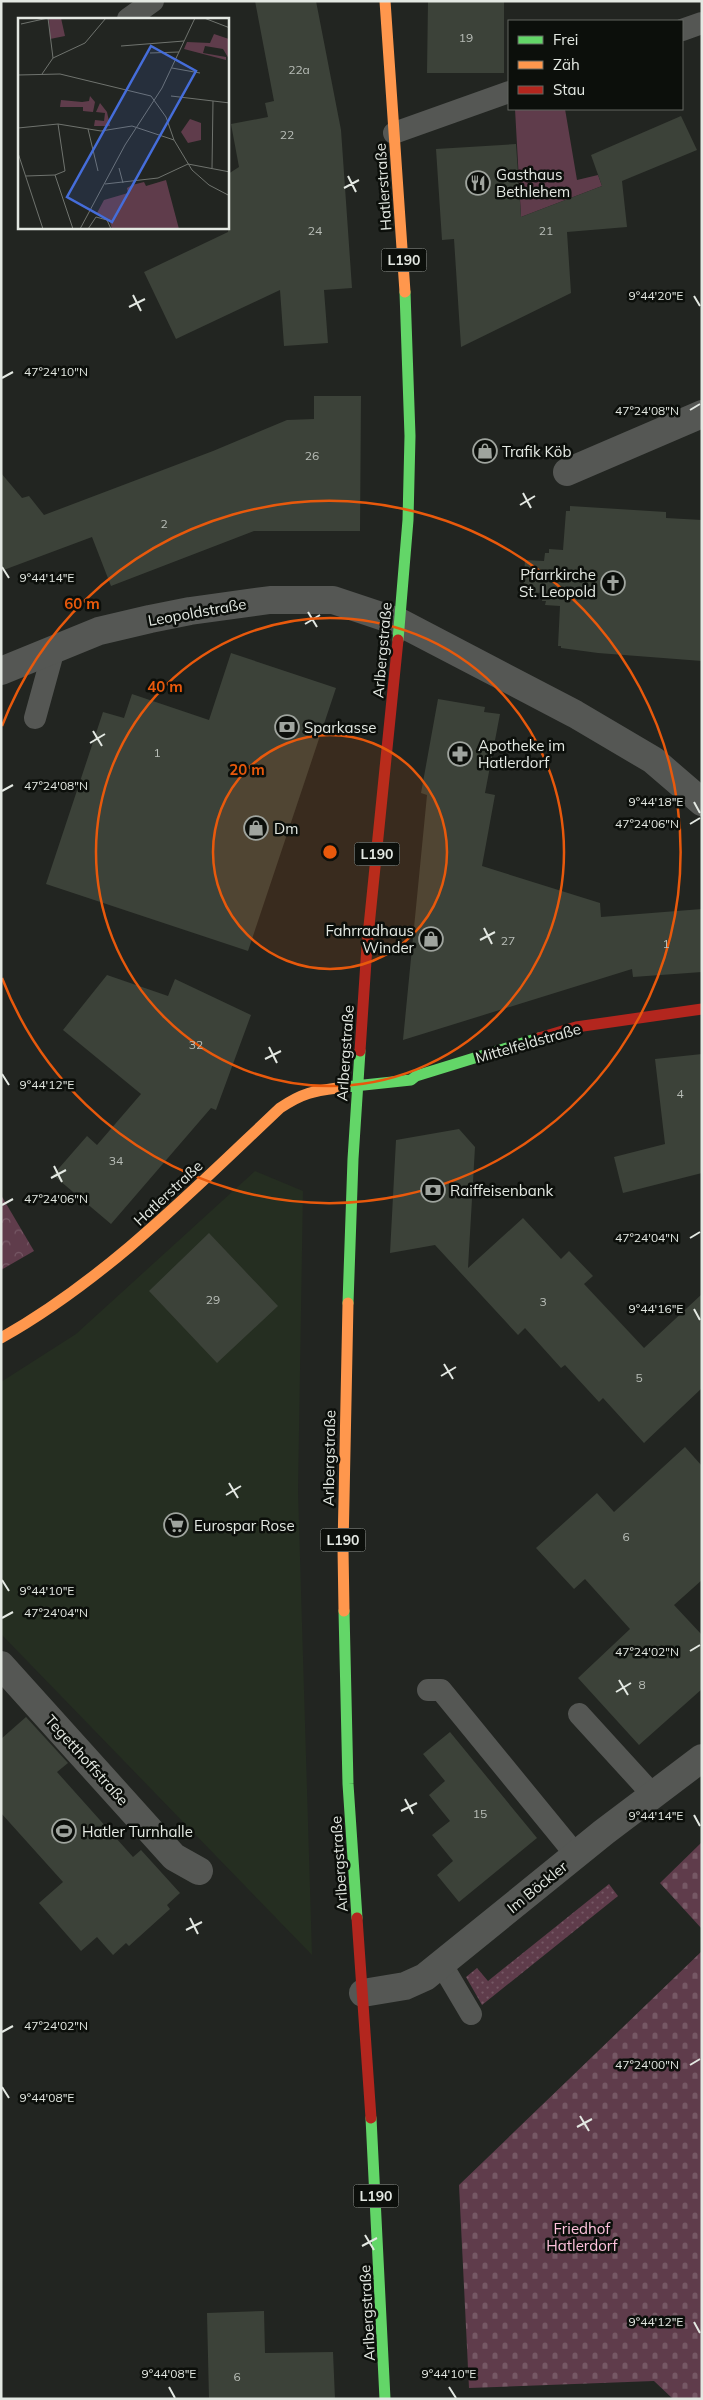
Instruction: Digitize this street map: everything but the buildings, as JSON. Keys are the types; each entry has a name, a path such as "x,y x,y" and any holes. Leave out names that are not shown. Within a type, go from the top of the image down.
{"main road":[{"name":"Hatlerstraße","path":"384,1 408,342 410,436 408,520"},
{"name":"Arlbergstraße","path":"385,2399 382,2304 348,1784 343,1548 345,1371 353,1159 367,946 390,733 408,520"},
{"name":"Mittelfeldstraße","path":"358,1087 411,1080 416,1076 576,1027 702,1009"},
{"name":"Hatlerstraße","path":"1,1338 26,1324 136,1243 280,1108 299,1096 312,1091 358,1087"}],"street":[{"path":"567,472 702,414"},
{"name":"Leopoldstraße","path":"1,671 99,631 190,611 270,600 333,600 399,622"},
{"path":"399,622 575,714 654,760 702,802"},
{"name":"Tegetthoffstraße","path":"1,1665 174,1857 198,1871"},
{"name":"Im Böckler","path":"363,1994 406,1986 425,1977 576,1855 702,1758"}],"lane":[{"path":"129,18 153,1"},
{"path":"683,30 702,23"},
{"path":"394,134 508,92"},
{"path":"35,718 54,649"},
{"path":"428,1690 441,1690 576,1855"},
{"path":"579,1714 653,1795"},
{"path":"442,1965 470,2014"}],"shaded area":[{"path":"255,1171 303,1191 298,1491 312,1955 1,1634 1,1382 76,1334"}],"green space":[{"path":"515,110 565,110 577,180 598,175 602,186 521,217"},
{"path":"1,1195 34,1251 1,1270"},
{"path":"702,1842 702,1929 660,1883"},
{"path":"609,1884 618,1896 482,2005 466,1977 477,1968 488,1981"},
{"name":"Friedhof Hatlerdorf","path":"702,1951 702,2399 673,2399 654,2381 469,2388 459,2185"}],"traffic: fast":[{"path":"398,640 408,520 410,436 405,292"},
{"path":"345,1087 411,1080 416,1076 539,1038"},
{"path":"348,1303 353,1159 360,1051"},
{"path":"344,1611 348,1784 357,1918"},
{"path":"371,2118 385,2399"}],"traffic: slow":[{"path":"385,1 405,292"},
{"path":"1,1338 40,1315 112,1261 147,1232 280,1108 297,1098 311,1093 345,1087"},
{"path":"344,1611 343,1548 348,1303"}],"traffic: jam":[{"path":"360,1051 367,946 398,640"},
{"path":"539,1038 576,1027 702,1009"},
{"path":"357,1918 371,2118"}],"place":[{"name":"Gasthaus Bethlehem","path":"478,183"},
{"name":"Trafik Köb","path":"485,451"},
{"name":"Pfarrkirche St. Leopold","path":"613,583"},
{"name":"Sparkasse","path":"287,727"},
{"name":"Apotheke im Hatlerdorf","path":"460,754"},
{"name":"Dm","path":"256,828"},
{"name":"Fahrradhaus Winder","path":"431,939"},
{"name":"Raiffeisenbank","path":"433,1190"},
{"name":"Eurospar Rose","path":"176,1525"},
{"name":"Hatler Turnhalle","path":"64,1831"}]}
